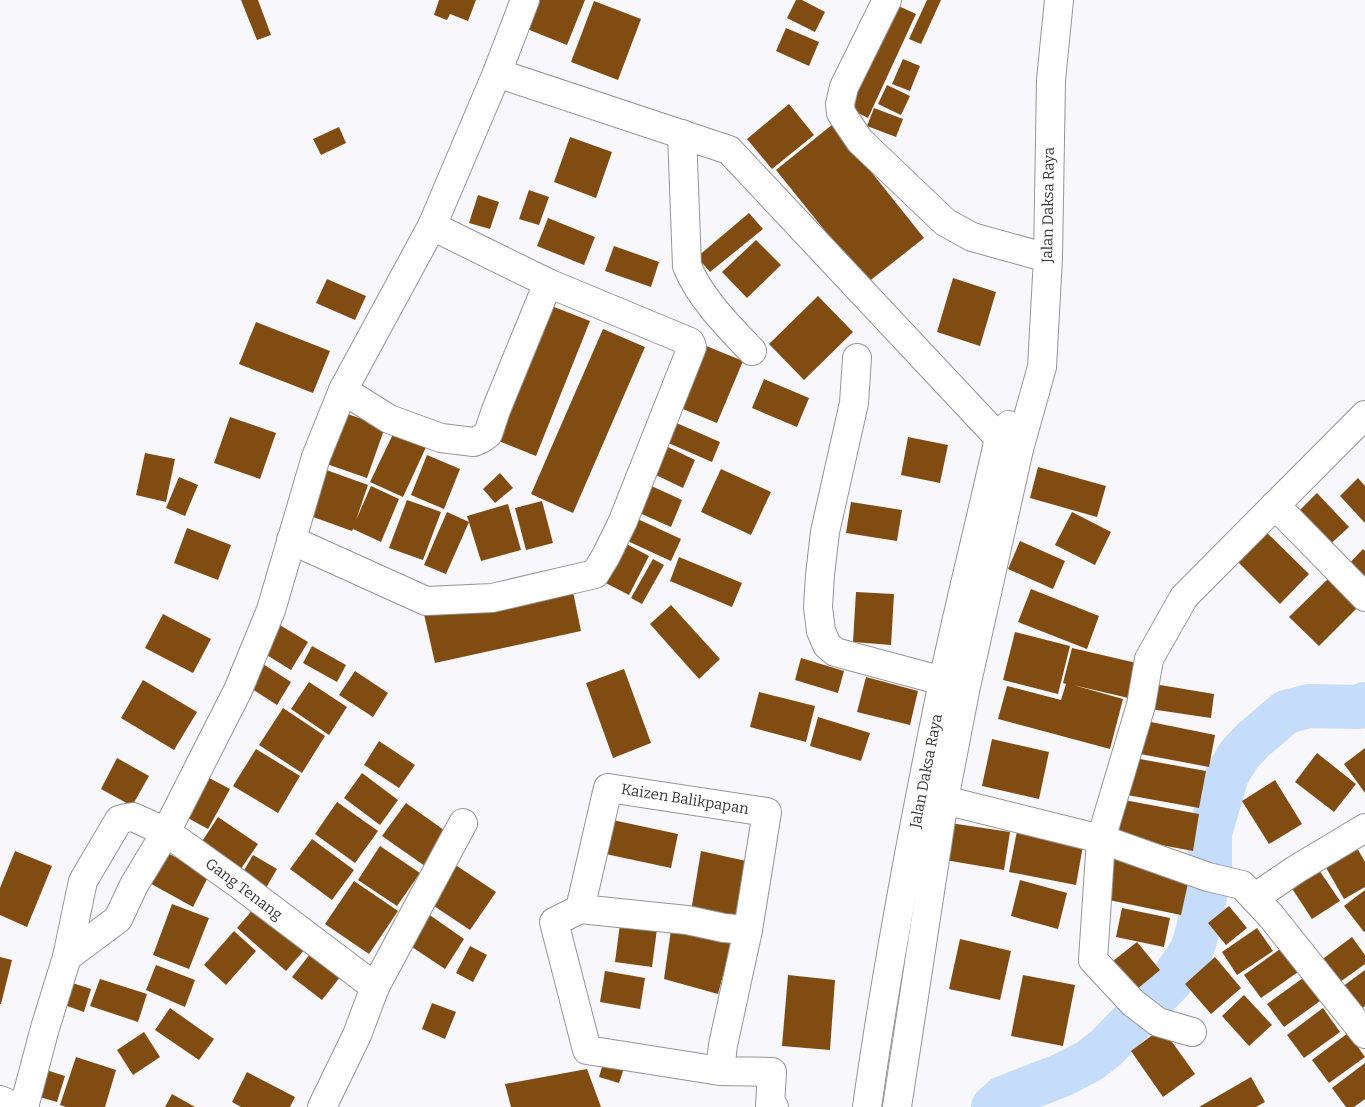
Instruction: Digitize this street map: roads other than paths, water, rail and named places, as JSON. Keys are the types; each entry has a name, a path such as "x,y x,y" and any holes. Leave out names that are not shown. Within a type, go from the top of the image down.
{"street":[{"path":"24,1107 45,1028 67,957 118,919 134,885 166,832 238,690 271,610 316,457 343,390 432,226 497,74 525,0"},
{"path":"886,0 844,87 840,104 841,112 860,141 945,222 972,237 1048,258"},
{"name":"Jalan Daksa Raya","path":"897,1107 944,800 1009,444 1009,425 1030,409 1042,367 1048,258 1051,80 1059,0"},
{"path":"497,74 729,150 1009,444"},
{"path":"682,134 687,266 694,283 732,330 752,351"},
{"path":"291,540 426,601 492,598 595,574 606,556 622,521 692,348 689,340 548,283 432,226"},
{"path":"343,390 389,419 441,438 474,442 481,439 488,434 548,283"},
{"path":"857,358 854,403 822,551 818,607 821,631 827,645 835,652 944,682"},
{"path":"1192,1032 1158,1022 1132,1003 1093,960 1101,839 1141,705 1149,659 1184,597 1365,415"},
{"name":"Jalan Daksa Raya","path":"867,1107 877,1035 896,930 944,682 1009,444"},
{"path":"1275,505 1365,597"},
{"name":"Kaizen Balikpapan","path":"580,909 608,788 767,812 748,930 723,1045 720,1071"},
{"path":"944,800 1101,839 1248,892 1271,916 1365,1034"},
{"name":"Gang Tenang","path":"67,957 83,881 119,820 133,818 166,832 240,885 375,987"},
{"path":"322,1107 358,1035 375,987 463,823"},
{"path":"1248,892 1295,870 1365,828"},
{"path":"748,930 724,928 687,920 580,909 554,922 587,1050 720,1071 772,1072 770,1106 774,1107"},
{"path":"0,1100 17,1107"}],"waterway":[{"path":"993,1107 1003,1098 1062,1075 1089,1061 1106,1048 1171,981 1191,952 1196,937 1210,875 1210,833 1227,775 1239,755 1253,740 1286,712 1309,706 1359,707 1365,704"}]}
